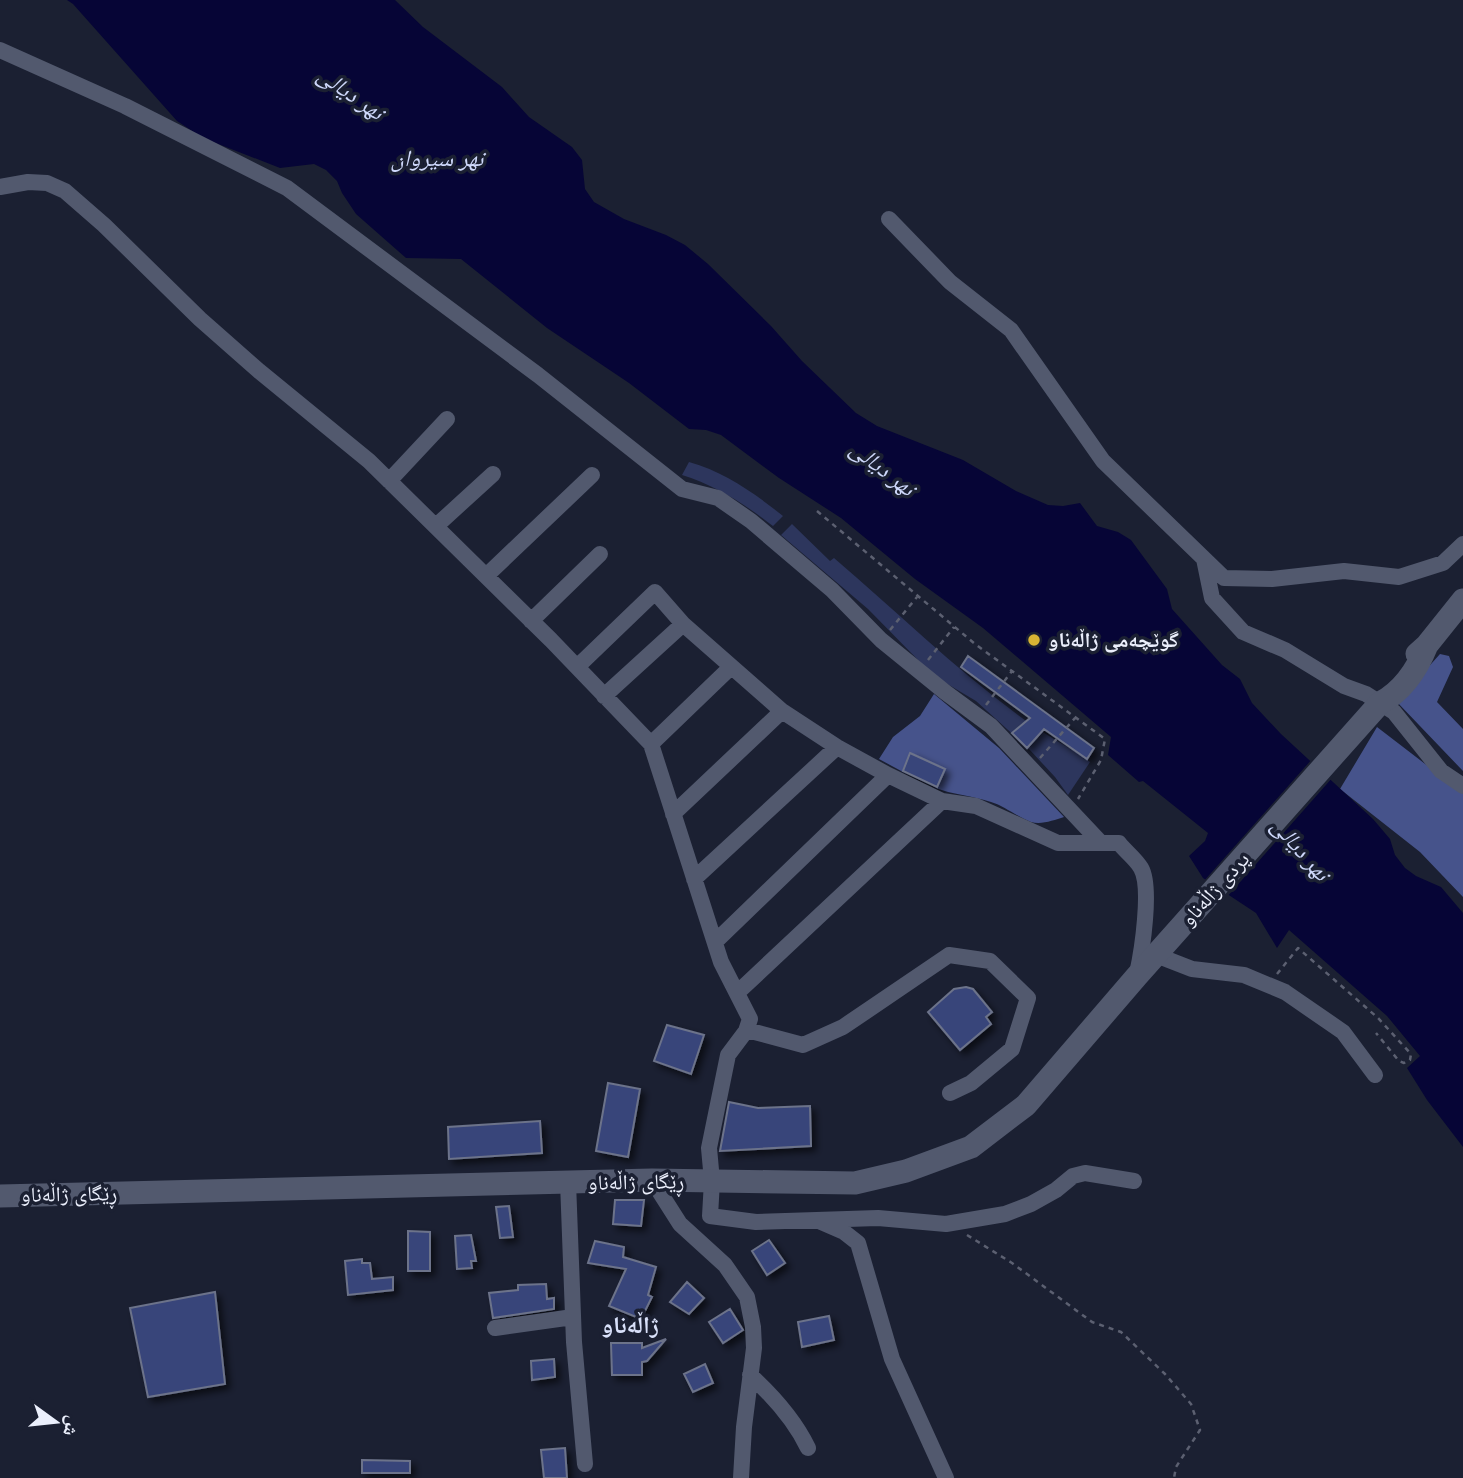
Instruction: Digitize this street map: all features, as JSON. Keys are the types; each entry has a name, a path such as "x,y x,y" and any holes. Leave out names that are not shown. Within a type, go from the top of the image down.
{"main road":[{"path":"1373,711 1391,697 1417,669 1427,645 1463,600"},
{"name":"پردی ژاڵەناو","path":"1175,934 1373,711"},
{"name":"ڕێگای ژاڵەناو","path":"0,1196 568,1182 855,1183 906,1171 971,1147 1026,1105 1175,934"}],"street":[{"path":"0,50 125,106 287,188 538,375 682,489 718,498 751,521 832,590 881,640 991,726 1101,843"},
{"path":"0,187 28,182 47,183 65,191 104,225 200,319 389,481 651,744 721,962 750,1019 747,1030 728,1055 709,1148 712,1181 710,1216 756,1222 878,1218 946,1224 1005,1214 1031,1204 1056,1190 1073,1176 1085,1173 1134,1181"},
{"path":"889,219 950,282 1011,330 1103,461 1224,578 1272,579 1344,571 1399,577 1443,563 1463,544"},
{"path":"389,481 447,419"},
{"path":"436,526 493,474"},
{"path":"486,576 592,475"},
{"path":"531,621 600,554"},
{"path":"1204,559 1212,598 1243,632 1285,650 1344,686 1366,694 1373,711 1394,712 1441,771 1463,786"},
{"path":"577,667 655,592 683,624 782,711 836,747 942,802 976,806 1058,843 1119,843 1142,869 1146,902 1144,937 1137,976"},
{"path":"604,696 683,624"},
{"path":"651,744 731,667"},
{"path":"673,814 782,711"},
{"path":"694,879 836,747"},
{"path":"715,942 888,775"},
{"path":"737,993 942,802"},
{"path":"747,1030 803,1045 843,1027 949,955 990,961 1028,998 1012,1049 971,1083 950,1093"},
{"path":"1156,955 1192,969 1244,975 1285,992 1343,1032 1375,1075"},
{"path":"652,1181 680,1224 725,1265 747,1297 753,1327 741,1478"},
{"path":"568,1182 573,1317 585,1464"},
{"path":"819,1222 844,1232 858,1244 892,1359 946,1478"},
{"path":"495,1328 573,1317"},
{"path":"750,1375 775,1398 801,1433 808,1448"}],"path":[{"path":"817,511 954,627 1105,739 1101,760 1071,811"},
{"path":"881,640 917,597"},
{"path":"919,671 954,627"},
{"path":"978,716 1012,671"},
{"path":"1031,768 1076,717"},
{"path":"1268,985 1298,948 1378,1018 1411,1054 1410,1060 1404,1063 1399,1061 1376,1033"},
{"path":"946,1224 1012,1263 1092,1322 1121,1332 1165,1374 1191,1404 1200,1430 1176,1466 1174,1478"}],"shaded area":[{"path":"689,462 715,471 739,484 783,516 773,526 730,496 682,475"},
{"path":"792,524 830,561 834,558 994,697 1090,762 1068,795 1029,749 976,701 944,682 923,665 868,609 781,535"},
{"path":"1440,654 1449,656 1453,667 1437,702 1463,729 1463,771 1397,702"},
{"path":"934,694 999,748 1064,817 1035,823 996,804 936,788 945,769 911,753 903,772 879,759 893,737 920,716"},
{"path":"1377,727 1463,793 1463,897 1420,852 1340,789"}],"water":[{"name":"نهر سیروان","path":"67,0 395,0 423,27 502,87 529,117 572,147 582,160 585,189 594,202 624,219 685,245 708,264 856,413 877,426 963,460 1016,491 1048,505 1080,503 1097,526 1118,532 1131,540 1167,589 1172,609 1222,665 1240,679 1252,703 1281,734 1373,819 1390,839 1395,855 1405,868 1441,887 1463,913 1463,1147 1427,1100 1407,1068 1420,1056 1387,1016 1289,930 1277,948 1256,913 1203,878 1189,856 1205,841 1208,833 1143,781 1139,782 1108,755 1111,737 983,628 915,579 841,518 779,478 721,435 706,430 689,429 629,383 547,328 461,259 406,258 356,214 337,181 326,170 314,164 280,168 203,138 177,121"}],"pier":[{"path":"1313,758 1333,777 1226,898 1203,882"}],"building":[{"path":"968,656 1094,748 1087,759 1044,729 1027,748 1012,733 1030,718 961,667"},
{"path":"910,753 945,769 937,787 903,771"},
{"path":"954,989 973,989 992,1012 986,1017 991,1024 960,1050 928,1012"},
{"path":"667,1025 704,1035 691,1074 654,1061"},
{"path":"608,1083 640,1089 628,1157 596,1151"},
{"path":"729,1102 758,1108 810,1106 811,1146 720,1151"},
{"path":"540,1121 542,1153 449,1159 448,1127"},
{"path":"615,1200 644,1200 641,1226 613,1224"},
{"path":"509,1206 513,1237 500,1238 496,1207"},
{"path":"408,1231 430,1232 430,1271 408,1271"},
{"path":"471,1235 476,1261 471,1261 472,1268 457,1269 455,1236"},
{"path":"769,1240 785,1263 767,1275 752,1251"},
{"path":"595,1241 624,1247 623,1257 656,1267 648,1295 652,1297 641,1319 609,1306 626,1269 588,1263"},
{"path":"362,1259 362,1263 370,1263 372,1279 393,1277 393,1290 348,1295 345,1261"},
{"path":"687,1282 704,1298 689,1314 670,1302"},
{"path":"546,1284 547,1299 554,1298 554,1309 493,1318 489,1293 518,1290 518,1285"},
{"path":"215,1292 225,1384 148,1397 130,1308"},
{"path":"730,1309 743,1330 723,1343 709,1322"},
{"path":"829,1316 834,1340 802,1347 798,1322"},
{"path":"666,1339 647,1361 642,1362 642,1375 612,1375 611,1343 642,1343 642,1348"},
{"path":"554,1359 555,1377 532,1380 531,1361"},
{"path":"705,1364 713,1383 693,1392 684,1374"},
{"path":"565,1448 567,1478 544,1478 541,1450"},
{"path":"362,1460 410,1461 410,1473 362,1473"}],"place":[{"name":"گوێچەمی ژاڵەناو","path":"1034,640"}],"district":[{"name":"ژاڵەناو","path":"630,1325"}],"water label":[{"name":"نهر ديالى","path":"351,93"},
{"name":"نهر ديالى","path":"883,468"},
{"name":"نهر ديالى","path":"1301,849"}]}
